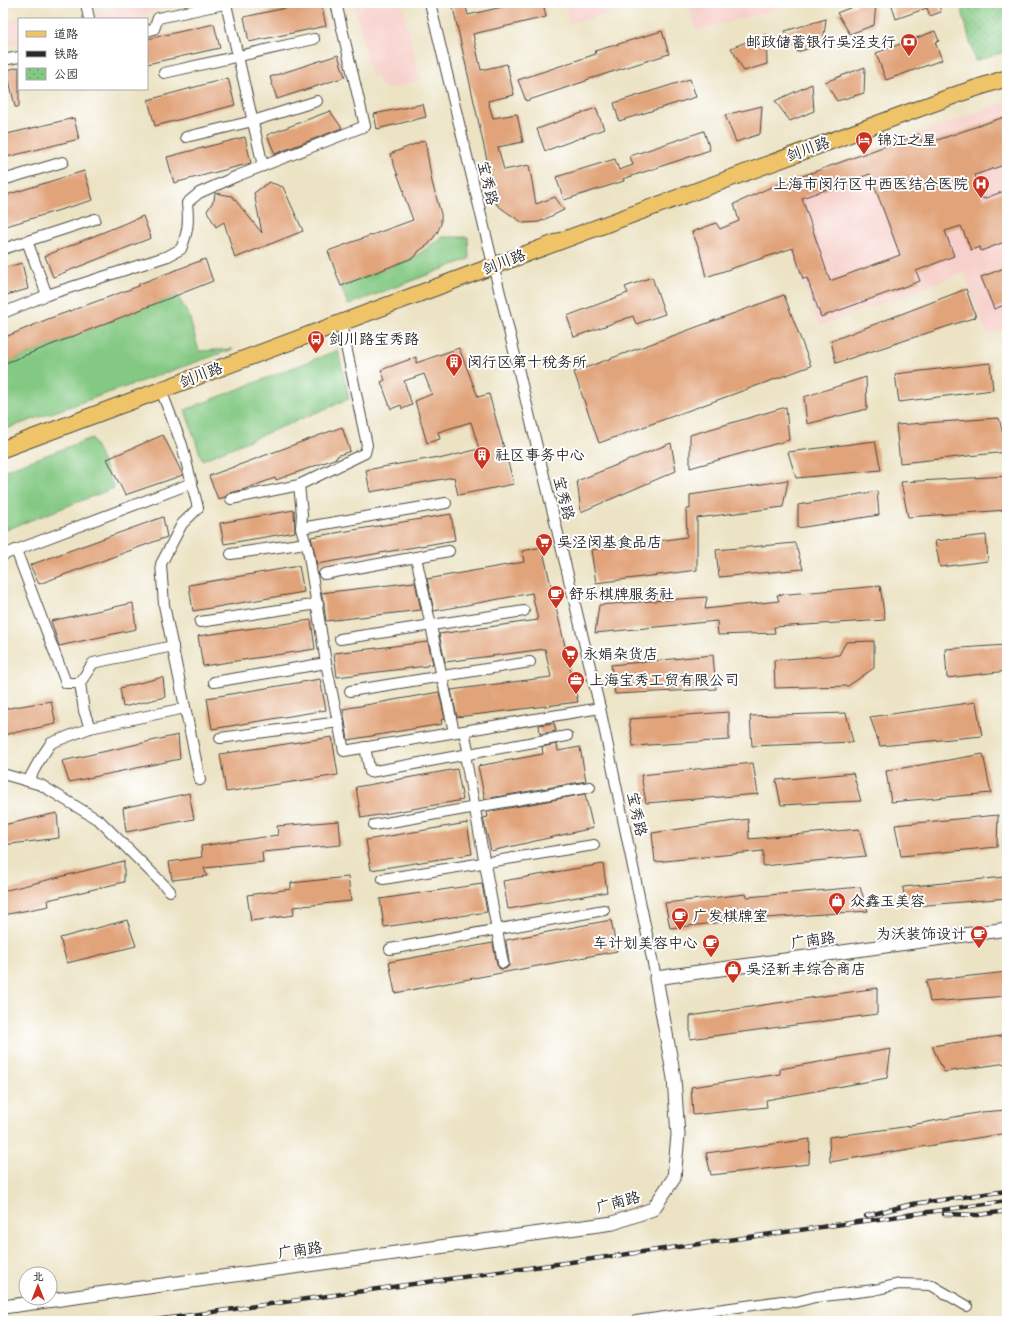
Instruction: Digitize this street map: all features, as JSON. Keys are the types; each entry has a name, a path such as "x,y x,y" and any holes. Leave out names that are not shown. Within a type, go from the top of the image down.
{"main road":[{"name":"剑川路","path":"3,449 492,266 954,96 1007,78"}],"street":[{"path":"86,3 89,18"},
{"path":"148,31 154,29 158,18 228,3 263,166"},
{"path":"3,313 47,295 168,256 181,249 187,235 187,204 199,193 237,176 365,126 336,3"},
{"name":"宝秀路","path":"430,3 492,266 600,708 656,978"},
{"path":"164,73 314,39"},
{"path":"3,60 18,57"},
{"path":"186,137 253,121 317,101"},
{"path":"3,180 63,162"},
{"path":"3,249 95,219"},
{"path":"27,241 47,295"},
{"path":"231,499 299,485 365,453 367,445 341,323"},
{"path":"161,390 182,445 198,508 182,524 161,564 164,605 200,780"},
{"path":"3,555 192,484"},
{"path":"299,485 302,514 301,528 306,543 318,604 326,663 344,751 600,708"},
{"path":"301,528 446,502"},
{"path":"231,554 306,543"},
{"path":"16,550 66,683 80,682"},
{"path":"324,574 449,551"},
{"path":"416,557 443,676 459,732 468,750 466,760 503,963"},
{"path":"200,622 318,604"},
{"path":"340,639 524,611"},
{"path":"90,728 84,711 80,682 93,663 173,646"},
{"path":"350,691 530,662"},
{"path":"214,682 326,663"},
{"path":"28,781 51,742 90,728 185,708"},
{"path":"220,738 339,722"},
{"path":"365,747 370,772 566,736"},
{"path":"3,774 41,785 100,821 170,891"},
{"path":"374,826 590,787"},
{"path":"383,879 594,845"},
{"path":"390,948 604,910"},
{"name":"广南路","path":"3,1307 613,1223 654,1209 674,1178 678,1135 674,1078 656,978 1007,929"},
{"path":"636,1321 782,1301 796,1302 815,1297 874,1290 899,1284 931,1286 967,1306"}],"shaded area":[{"path":"126,3 188,3 145,13 147,18 75,18 126,6"},
{"path":"354,3 402,3 420,81 386,89 385,85 380,86 377,75 371,77"},
{"path":"565,3 666,3 569,23"},
{"path":"689,3 788,3 789,6 696,31"},
{"path":"49,11 50,18 20,18"},
{"path":"63,15 63,18 50,18"},
{"path":"18,18 18,43 3,46 3,22"},
{"path":"1007,101 1007,328 987,335 964,273 819,326 769,188"}],"green space":[{"path":"960,3 1007,3 1007,51 975,61"},
{"path":"442,237 468,237 469,259 348,305 341,286 415,257"},
{"path":"177,295 189,316 199,351 233,349 3,430 3,364"},
{"path":"338,350 349,399 202,460 185,410"},
{"path":"92,438 114,488 3,531 3,471"}],"building":[{"path":"309,3 321,3 326,26 249,42 244,17"},
{"path":"452,3 465,3 468,15 519,3 543,3 546,17 473,34 481,70 507,64 514,95 488,101 493,118 517,114 523,142 498,147 504,170 529,165 536,204 555,197 564,210 539,222 523,223 497,205"},
{"path":"857,3 876,3 874,25 850,34 837,13 857,5"},
{"path":"891,3 938,3 941,12 930,16 927,8 896,19"},
{"path":"826,19 823,44 797,52 785,31"},
{"path":"214,24 220,48 148,64 148,39"},
{"path":"662,31 669,54 586,80 526,101 518,80 596,54 595,51"},
{"name":"邮政储蓄银行吴泾支行","path":"935,31 939,41 935,42 942,60 886,80 876,53"},
{"path":"766,34 767,64 744,71 731,48"},
{"path":"338,55 345,77 277,99 270,77"},
{"path":"18,67 19,107 15,107 7,70"},
{"path":"865,67 864,93 837,101 825,82"},
{"path":"228,78 235,105 155,126 148,100"},
{"path":"690,79 696,97 619,121 614,103"},
{"path":"812,84 814,111 790,121 775,101"},
{"path":"423,104 426,117 377,129 374,114"},
{"path":"762,106 760,134 736,142 725,115"},
{"path":"596,108 604,129 545,151 537,129"},
{"path":"330,111 342,128 275,154 267,135"},
{"path":"1007,116 1007,164 975,175 983,199 1007,190 1007,241 981,251 980,247 971,250 961,226 945,231 954,256 916,271 920,281 821,317 807,278 803,279 793,248 706,277 699,248 692,232 716,223 720,229 739,221 734,204 769,188 919,134 923,145","holes":["870,174 900,255 830,281 802,198"]},
{"path":"74,118 79,139 3,158 3,135"},
{"path":"704,131 710,150 623,179 624,181 564,200 556,177 615,159 619,170 633,165 630,156"},
{"path":"245,137 251,163 174,183 167,157"},
{"path":"425,140 432,182 441,214 441,224 437,233 429,244 419,251 415,257 341,286 328,251 413,220 390,154"},
{"path":"84,171 93,200 3,227 3,196"},
{"path":"269,182 283,187 303,231 235,258 224,222 216,227 207,211 214,200 215,193 232,196 262,233 254,193"},
{"path":"143,216 151,238 53,277 45,256"},
{"path":"205,259 213,281 3,364 3,338 48,319 139,286 139,284"},
{"path":"22,263 28,289 3,296 3,268"},
{"path":"1007,267 1007,304 994,309 981,277"},
{"path":"652,277 665,314 636,324 633,316 574,337 567,316 628,293 625,287"},
{"path":"966,289 976,317 836,363 831,341"},
{"path":"784,295 811,366 599,443 574,372"},
{"path":"459,348 478,397 489,394 514,484 458,495 454,477 370,492 366,470 438,457 439,459 479,449 471,422 438,432 440,439 427,443 415,401 432,394 424,374 404,381 412,405 402,409 401,405 391,409 381,382 385,380 381,370 416,357 416,363"},
{"path":"990,363 993,390 899,402 895,374"},
{"path":"866,377 867,409 807,424 804,397"},
{"path":"786,407 789,440 690,468 690,435"},
{"path":"999,418 1007,452 900,463 896,425"},
{"path":"342,427 350,451 337,456 337,458 276,480 275,478 229,493 225,497 218,499 209,476"},
{"path":"163,435 183,475 125,495 107,459"},
{"path":"875,441 881,470 796,478 788,452"},
{"path":"671,443 676,471 581,512 577,481"},
{"path":"1007,476 1007,510 908,517 901,482"},
{"path":"788,480 783,507 697,518 697,570 596,583 591,550 687,537 686,509 690,509 690,495"},
{"path":"877,491 879,515 798,528 798,505"},
{"path":"294,510 295,532 224,544 220,523"},
{"path":"451,514 455,540 317,564 311,537"},
{"path":"163,517 167,537 39,584 30,565"},
{"path":"986,535 988,561 940,567 935,541"},
{"path":"795,543 803,569 719,577 716,550"},
{"path":"542,547 578,702 457,717 451,690 551,677 545,649 445,662 439,634 538,620 532,593 434,611 427,579 524,562 522,551"},
{"path":"299,566 304,592 193,611 189,585"},
{"path":"415,582 421,610 326,621 321,593"},
{"path":"880,586 885,620 774,627 775,633 718,635 717,621 595,633 599,605 707,597 705,609 779,601 777,595"},
{"path":"133,603 136,629 59,646 51,621"},
{"path":"311,620 315,649 203,666 198,636"},
{"path":"874,641 874,668 848,686 775,688 774,660 839,655 846,642"},
{"path":"428,642 433,664 337,677 334,653"},
{"path":"1007,645 1007,671 947,678 945,649"},
{"path":"713,655 716,689 615,694 611,665"},
{"path":"163,677 165,697 123,707 120,688"},
{"path":"320,679 326,710 212,729 207,698"},
{"path":"439,692 445,719 441,720 442,724 348,740 343,709"},
{"path":"51,701 56,724 3,735 3,709"},
{"path":"976,702 982,736 880,746 870,717"},
{"path":"729,712 729,740 633,746 629,719"},
{"path":"846,713 853,742 752,746 750,716"},
{"path":"554,723 556,731 540,734 539,725"},
{"path":"178,735 180,759 69,782 62,761"},
{"path":"332,737 338,775 226,792 220,754"},
{"path":"557,744 558,751 580,747 586,781 485,799 478,766 543,754 542,747"},
{"path":"983,754 991,793 891,802 886,771"},
{"path":"753,763 758,794 646,803 641,775"},
{"path":"457,769 463,800 361,818 356,787"},
{"path":"853,773 861,801 781,805 776,780"},
{"path":"189,793 194,819 126,832 123,808"},
{"path":"585,794 593,828 491,851 483,818 488,817 487,812"},
{"path":"57,813 59,838 3,845 3,825"},
{"path":"998,815 997,847 901,856 895,825"},
{"path":"748,819 749,839 859,829 866,856 763,866 763,851 655,862 652,833"},
{"path":"339,821 341,845 262,852 263,862 204,868 207,876 172,880 169,862 202,857 201,846 278,835 277,826"},
{"path":"467,823 472,854 371,870 366,840"},
{"path":"124,861 124,882 48,900 49,906 3,915 3,891"},
{"path":"603,864 607,892 508,909 503,881"},
{"path":"348,877 351,901 293,907 294,915 251,921 247,895 291,889 291,883"},
{"path":"1004,877 1007,898 905,907 903,887"},
{"path":"482,884 487,912 384,927 380,899"},
{"path":"860,887 868,911 751,919 670,928 665,903 746,894 747,897"},
{"path":"127,920 136,946 67,963 60,938"},
{"path":"611,920 617,951 395,993 389,962 493,943 497,965 500,969 505,969 509,966 506,940"},
{"path":"1007,972 1007,996 930,1002 926,981"},
{"path":"877,988 877,1014 690,1039 690,1016"},
{"path":"1007,1035 1007,1063 944,1072 932,1046"},
{"path":"891,1049 887,1078 766,1100 767,1107 693,1115 691,1087 780,1074 780,1069"},
{"path":"1007,1110 1007,1133 830,1162 829,1137 911,1126 982,1112"},
{"path":"810,1139 809,1164 711,1175 706,1153"}],"railway":[{"path":"866,1216 912,1204 1007,1191"},
{"path":"149,1321 1007,1201"},
{"path":"944,1214 978,1215 1007,1211"}],"place":[{"name":"邮政储蓄银行吴泾支行","path":"909,57"},
{"name":"锦江之星","path":"864,155"},
{"name":"上海市闵行区中西医结合医院","path":"981,199"},
{"name":"剑川路宝秀路","path":"316,354"},
{"name":"闵行区第十税务所","path":"454,377"},
{"name":"社区事务中心","path":"482,470"},
{"name":"吴泾闵基食品店","path":"544,557"},
{"name":"舒乐棋牌服务社","path":"556,609"},
{"name":"永娟杂货店","path":"570,669"},
{"name":"上海宝秀工贸有限公司","path":"576,695"},
{"name":"众鑫玉美容","path":"837,916"},
{"name":"广发棋牌室","path":"680,931"},
{"name":"为沃装饰设计","path":"979,949"},
{"name":"车计划美容中心","path":"711,958"},
{"name":"吴泾新丰综合商店","path":"733,984"}]}
